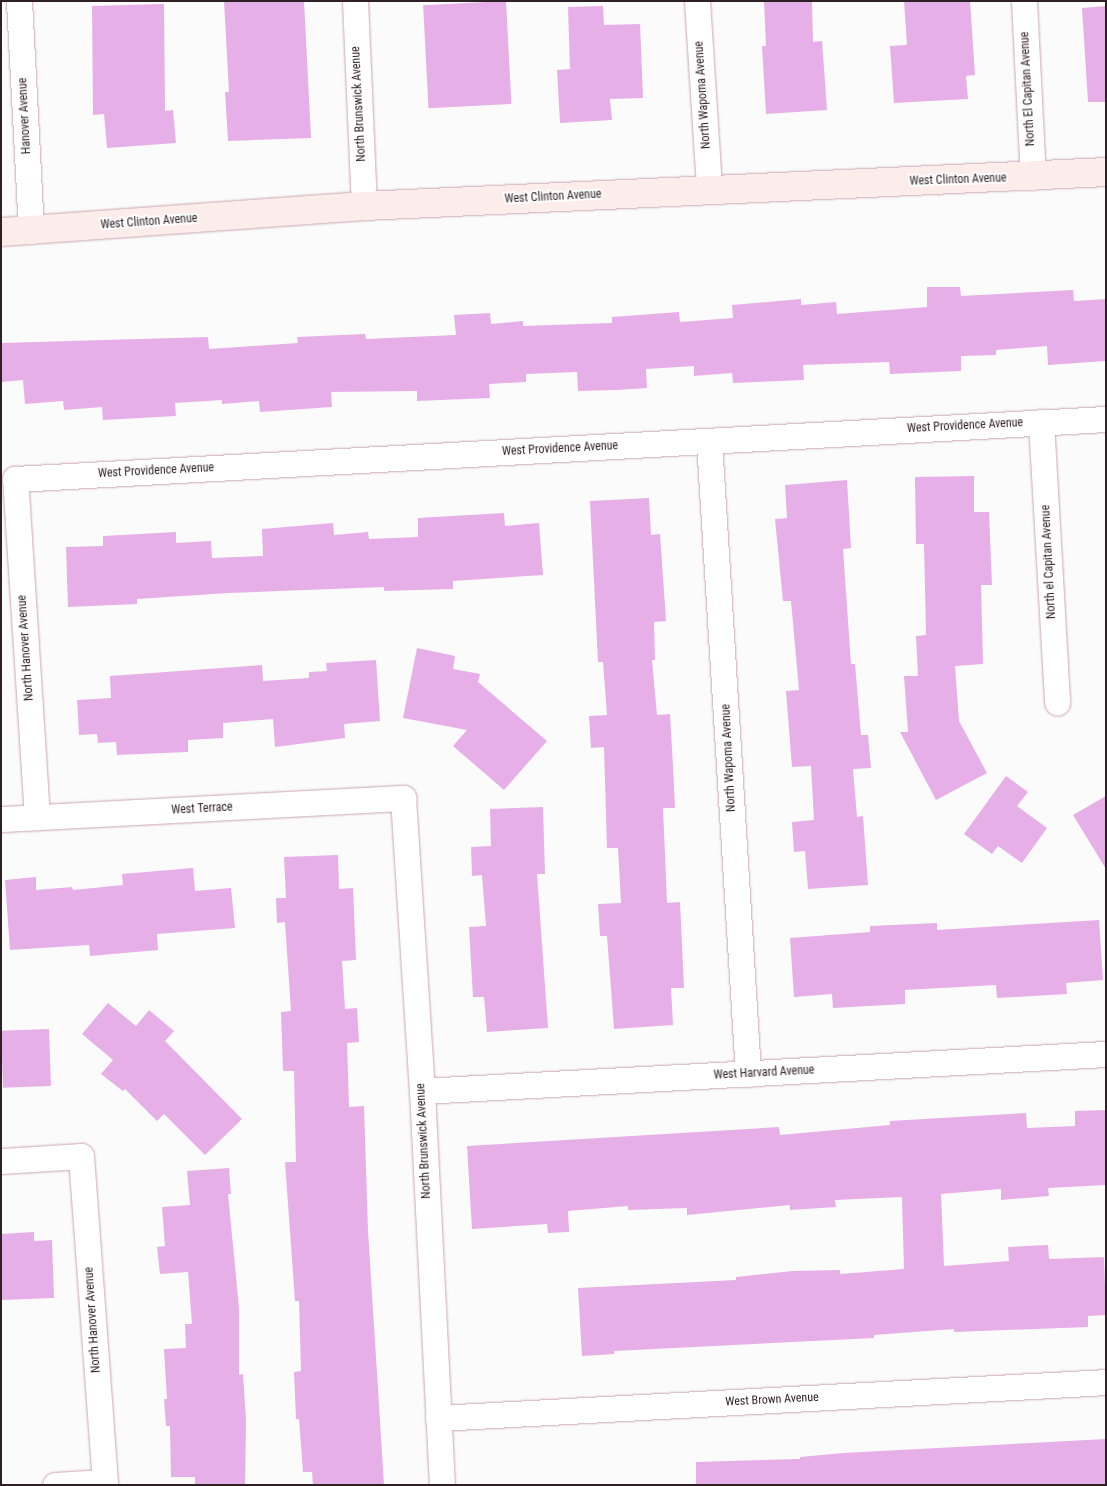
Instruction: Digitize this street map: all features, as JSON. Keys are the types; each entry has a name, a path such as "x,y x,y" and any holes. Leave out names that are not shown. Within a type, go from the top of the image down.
{"main road":[{"name":"West Clinton Avenue","path":"1,232 364,206 709,189 1033,177 1106,172"}],"street":[{"path":"1,2 18,1"},
{"name":"Hanover Avenue","path":"18,1 31,230"},
{"name":"North Brunswick Avenue","path":"355,1 364,206"},
{"name":"North Wapoma Avenue","path":"697,1 709,189"},
{"name":"North El Capitan Avenue","path":"1024,1 1033,177"},
{"name":"West Providence Avenue","path":"15,479 1106,419"},
{"name":"North el Capitan Avenue","path":"1041,422 1056,703"},
{"name":"North Wapoma Avenue","path":"709,441 748,1074"},
{"name":"North Hanover Avenue","path":"15,479 37,817"},
{"name":"North Brunswick Avenue","path":"403,798 422,1091 442,1485"},
{"name":"West Terrace","path":"1,819 403,798"},
{"name":"West Harvard Avenue","path":"422,1091 1106,1054"},
{"name":"North Hanover Avenue","path":"1,1161 81,1156 105,1483"},
{"name":"West Brown Avenue","path":"438,1418 1106,1382"},
{"path":"55,1485 105,1483"}],"building":[{"path":"224,1 304,1 311,138 228,141 225,92 229,92"},
{"path":"506,1 511,104 429,108 423,5"},
{"path":"764,1 812,1 813,42 822,41 827,110 766,114 762,46 766,46"},
{"path":"904,1 970,1 975,75 966,76 968,99 894,103 890,46 907,45"},
{"path":"164,4 165,111 173,110 176,143 107,148 104,114 93,115 92,6"},
{"path":"603,6 604,25 640,24 643,98 610,99 612,120 560,123 557,70 570,69 568,7"},
{"path":"1106,6 1106,102 1088,102 1082,8"},
{"path":"927,287 960,287 961,296 1073,290 1074,301 1106,299 1106,361 1048,365 1047,346 996,350 996,355 961,356 961,371 890,374 889,362 803,365 804,380 733,383 732,373 694,376 694,366 646,369 647,388 578,391 577,372 526,374 526,382 489,384 490,398 417,401 417,391 331,392 332,407 260,412 259,401 222,404 222,400 175,403 176,416 103,420 102,407 64,410 63,401 25,404 23,380 1,382 1,343 208,337 209,349 298,343 297,337 365,334 366,339 456,335 454,315 490,313 491,324 523,321 523,326 612,323 612,317 679,312 680,322 733,318 732,305 801,299 801,305 836,302 837,314 927,307"},
{"path":"974,476 974,512 989,512 992,585 981,585 983,664 955,666 959,721 987,773 936,800 900,732 908,732 904,676 918,676 916,636 926,635 924,544 916,544 915,477"},
{"path":"847,480 851,548 843,549 851,664 855,664 861,735 868,735 871,768 853,769 857,817 863,816 868,885 808,889 805,851 794,852 792,822 814,820 811,766 792,767 786,691 799,690 791,601 783,601 775,519 787,518 785,485"},
{"path":"649,498 651,535 660,534 666,621 654,622 655,660 652,660 657,715 670,714 675,808 663,808 667,903 680,902 684,988 671,988 673,1025 614,1029 607,936 600,936 598,904 621,903 618,848 607,848 604,747 591,748 589,716 607,715 603,662 598,662 590,501"},
{"path":"504,513 505,526 539,523 543,575 453,581 453,589 384,591 384,587 228,593 137,599 137,604 68,607 66,547 103,546 103,536 176,532 176,543 211,541 212,558 263,556 262,529 333,523 334,535 368,532 369,539 418,537 418,518"},
{"path":"417,648 455,656 453,669 480,674 478,682 547,741 504,790 453,746 467,730 403,718"},
{"path":"376,660 380,721 344,724 345,738 275,747 273,719 223,723 223,738 188,740 188,752 117,755 116,742 98,743 97,734 79,735 77,700 111,698 110,676 262,665 263,681 309,678 309,672 327,671 326,663"},
{"path":"1006,776 1028,792 1017,806 1047,828 1022,863 998,846 992,854 964,834"},
{"path":"1106,796 1106,869 1073,815"},
{"path":"543,807 545,874 537,874 548,1028 487,1032 484,997 473,997 469,927 486,926 482,875 472,876 471,847 491,846 490,809"},
{"path":"338,855 339,889 353,888 356,960 342,961 345,1009 357,1008 359,1042 347,1043 349,1107 364,1106 368,1231 384,1485 313,1485 312,1472 303,1472 299,1419 296,1419 294,1372 301,1371 299,1301 295,1301 285,1162 296,1162 294,1071 283,1071 281,1012 291,1011 285,922 277,923 276,898 286,898 284,857"},
{"path":"193,868 195,891 231,888 235,928 157,934 158,950 90,956 89,945 10,950 5,880 36,877 36,890 72,887 73,890 123,885 122,874"},
{"path":"1099,920 1103,980 1066,983 1067,994 997,998 996,985 905,990 905,1004 833,1008 832,994 794,997 790,938 870,932 870,926 937,923 937,930"},
{"path":"108,1003 136,1026 149,1010 174,1031 165,1041 242,1119 205,1155 164,1114 157,1121 125,1089 123,1091 101,1074 113,1060 82,1034"},
{"path":"49,1029 51,1086 3,1088 1,1031"},
{"path":"1106,1110 1106,1185 1048,1188 1049,1196 1001,1200 1001,1189 941,1194 944,1266 1009,1261 1008,1247 1048,1245 1049,1259 1104,1257 1106,1315 1088,1316 1088,1327 954,1332 954,1329 874,1335 874,1338 614,1351 614,1354 582,1356 578,1288 736,1280 736,1277 792,1271 840,1270 840,1274 904,1269 902,1197 835,1200 836,1207 790,1210 790,1205 687,1215 687,1208 628,1210 628,1206 568,1211 569,1232 548,1233 547,1224 472,1229 467,1146 779,1127 780,1135 890,1125 890,1121 1026,1113 1027,1128 1075,1126 1075,1111"},
{"path":"229,1168 231,1194 228,1194 239,1308 239,1375 243,1374 246,1421 245,1485 195,1485 195,1477 171,1477 170,1426 166,1426 164,1399 167,1399 164,1349 186,1348 185,1324 192,1324 188,1272 160,1274 157,1247 165,1246 162,1207 190,1205 187,1171"},
{"path":"34,1232 34,1241 52,1240 54,1298 1,1300 1,1234"},
{"path":"1106,1439 1106,1485 696,1485 696,1462 800,1459 800,1457 843,1453"}]}
